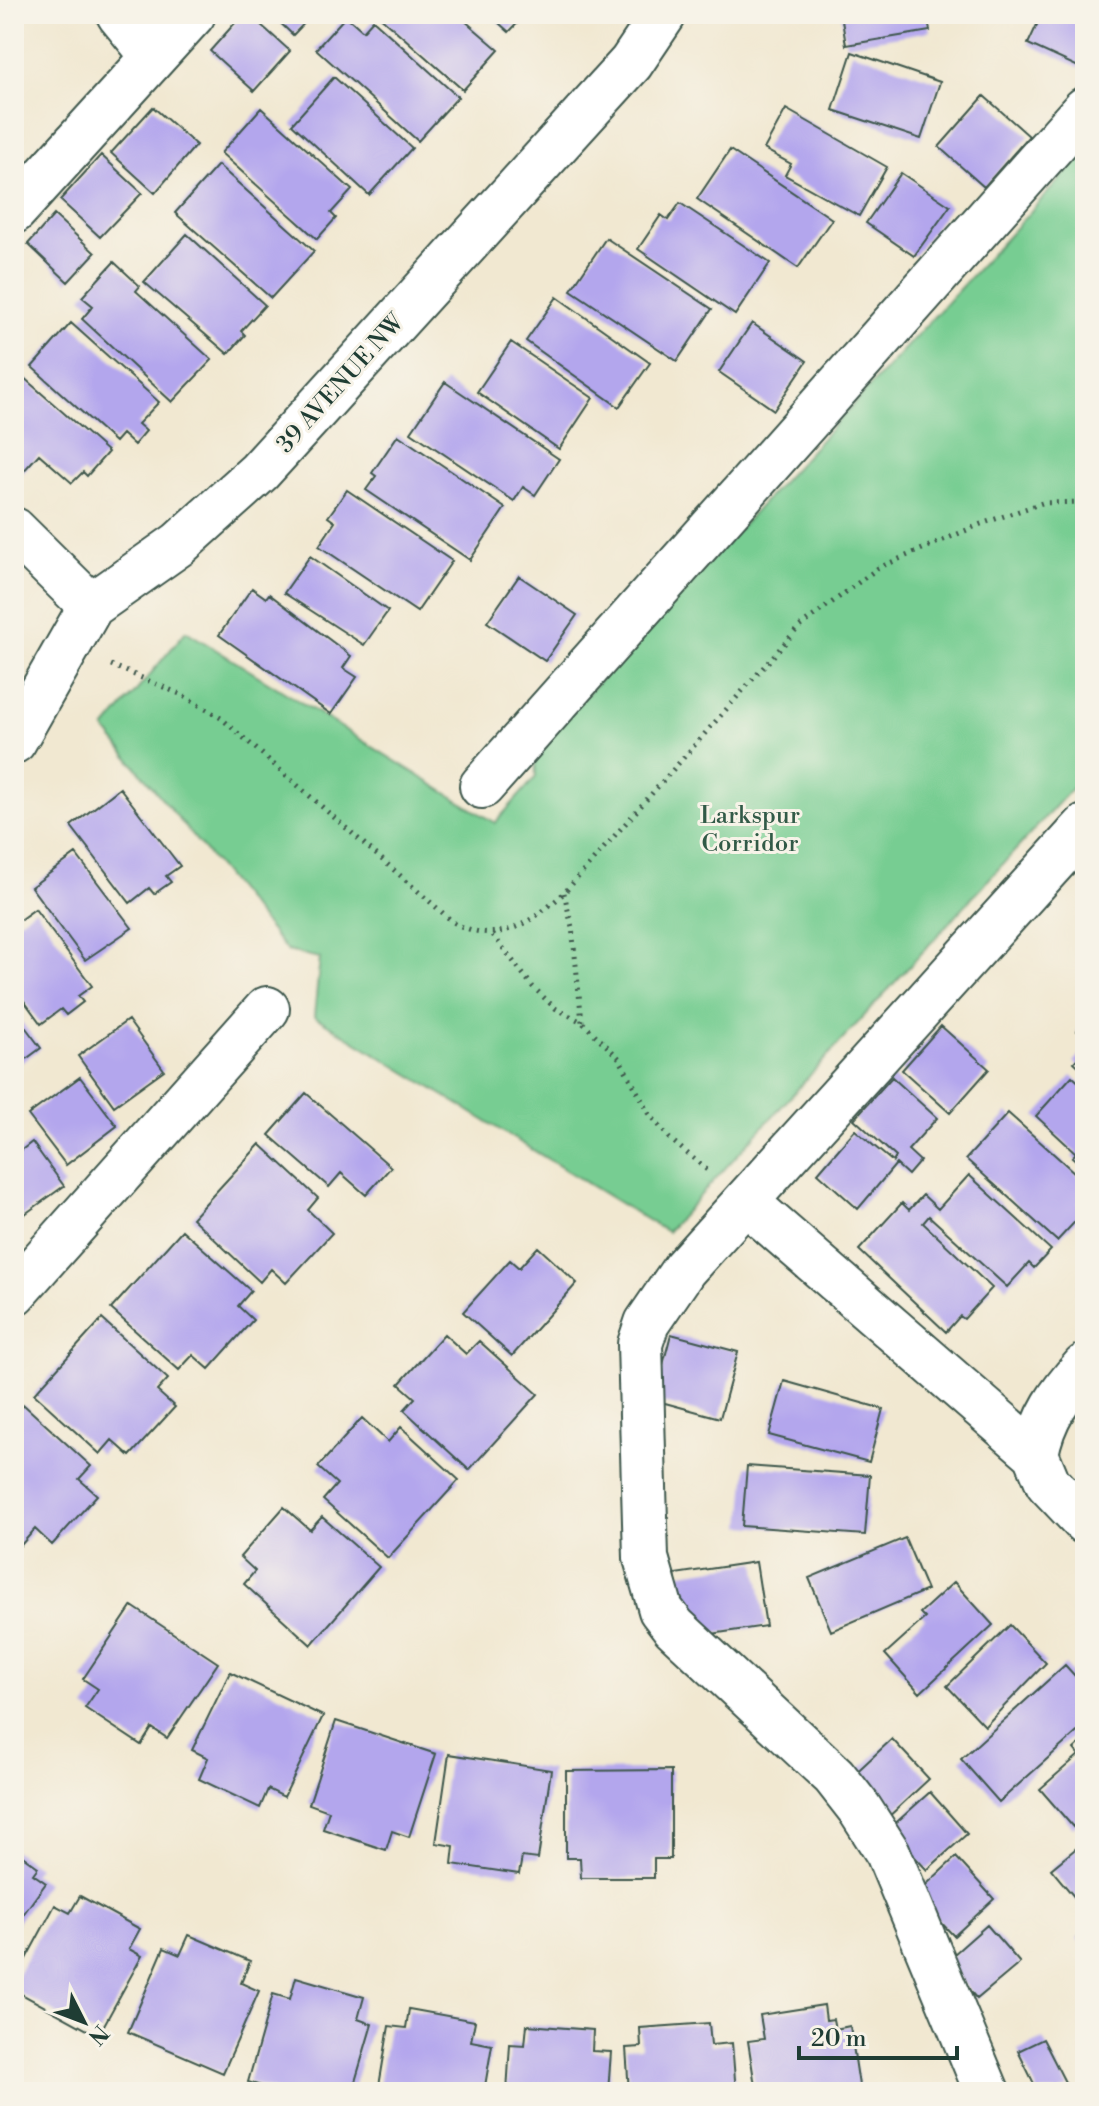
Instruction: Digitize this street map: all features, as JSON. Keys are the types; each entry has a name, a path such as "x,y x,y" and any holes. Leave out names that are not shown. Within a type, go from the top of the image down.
{"street":[{"path":"119,14 154,57"},
{"path":"14,211 193,14"},
{"name":"39 AVENUE NW","path":"14,741 71,646 91,606 179,544 259,472 631,63 664,14"},
{"path":"482,786 1085,109"},
{"path":"14,530 91,606"},
{"path":"987,2092 888,1853 859,1808 834,1776 674,1627 661,1610 646,1558 640,1344 647,1323 684,1269 1085,827"},
{"path":"14,1293 267,1009"},
{"path":"746,1202 1036,1454 1048,1483 1085,1522"},
{"path":"1036,1454 1041,1428 1052,1404 1085,1366"}],"path":[{"path":"71,646 171,690 221,718 453,922 467,930 492,935 508,933 527,923 564,893 799,627 878,568 981,524 1042,503 1085,502"},
{"path":"564,893 572,927 582,1022"},
{"path":"492,935 533,987 555,1008 582,1022 619,1058 649,1113 669,1138 746,1202"}],"green space":[{"name":"Larkspur Corridor","path":"1085,152 1085,774 667,1232 314,1016 320,958 287,951 105,729 186,631 495,823 536,777 535,751"}],"building":[{"path":"243,14 249,14 290,51 254,91 210,51"},
{"path":"271,14 313,14 293,35"},
{"path":"377,14 457,14 499,50 463,90"},
{"path":"489,14 526,14 509,32"},
{"path":"841,14 927,14 930,31 846,45"},
{"path":"1042,14 1085,14 1085,70 1028,44"},
{"path":"346,16 363,31 373,20 458,97 418,141 316,49"},
{"path":"852,52 940,82 921,139 833,110"},
{"path":"334,77 412,148 369,195 292,124"},
{"path":"984,96 1029,136 984,187 939,147"},
{"path":"153,107 196,145 155,193 111,153"},
{"path":"261,108 352,190 331,213 336,218 317,239 221,153"},
{"path":"786,109 887,167 859,216 785,175 791,164 764,149"},
{"path":"730,150 832,219 798,268 697,199"},
{"path":"101,155 142,193 100,237 60,200"},
{"path":"218,165 314,251 271,298 175,213"},
{"path":"901,173 950,206 914,256 866,223"},
{"path":"680,203 770,263 735,315 638,249 661,215 668,220"},
{"path":"54,215 95,253 68,282 28,244"},
{"path":"187,234 265,305 241,331 245,335 228,354 144,282"},
{"path":"606,238 712,309 677,361 571,290"},
{"path":"114,262 140,286 136,291 212,360 172,402 82,319 93,306 82,297"},
{"path":"557,297 650,363 619,407 526,341"},
{"path":"71,323 159,402 138,424 146,431 134,445 122,434 115,442 32,367"},
{"path":"752,323 807,361 774,410 719,372"},
{"path":"511,342 593,398 559,449 477,392"},
{"path":"14,369 108,452 87,476 83,472 72,483 39,454 22,473 14,464"},
{"path":"445,382 559,459 535,495 523,487 514,501 411,432"},
{"path":"398,435 505,508 470,560 366,490 376,476 372,473"},
{"path":"347,490 452,561 417,612 319,546 335,522 328,517"},
{"path":"310,556 388,611 364,645 284,593"},
{"path":"519,576 577,615 545,661 487,622"},
{"path":"252,588 266,598 269,594 351,656 343,668 357,677 331,714 219,635"},
{"path":"120,788 180,866 166,876 171,882 154,894 149,888 130,903 71,826"},
{"path":"76,854 132,928 85,960 31,887"},
{"path":"35,909 92,986 78,996 83,1002 66,1015 61,1009 41,1024 14,987 14,924"},
{"path":"14,1012 41,1048 14,1068"},
{"path":"128,1020 164,1070 114,1106 78,1056"},
{"path":"1085,1022 1085,1038 1077,1031"},
{"path":"941,1026 989,1069 950,1113 902,1070"},
{"path":"1085,1050 1085,1072 1074,1062"},
{"path":"1072,1076 1085,1088 1085,1168 1072,1157 1076,1153 1036,1116"},
{"path":"80,1077 117,1126 66,1165 28,1115"},
{"path":"892,1077 937,1118 908,1150 920,1161 908,1175 896,1164 858,1209 818,1173 855,1130 893,1162 896,1157 854,1119"},
{"path":"306,1093 391,1167 366,1195 341,1173 329,1187 269,1135"},
{"path":"1008,1113 1085,1182 1085,1195 1078,1203 1085,1211 1057,1241 966,1159"},
{"path":"32,1142 64,1186 18,1219 14,1214 14,1156"},
{"path":"260,1144 318,1198 308,1210 332,1233 286,1283 271,1269 260,1282 192,1218"},
{"path":"969,1175 1051,1250 1034,1268 1029,1263 1007,1287 929,1216 923,1223 992,1288 964,1319 960,1316 946,1332 859,1250 902,1203 909,1210 923,1195 938,1209"},
{"path":"182,1230 251,1291 238,1306 253,1320 209,1369 193,1355 179,1370 111,1309"},
{"path":"538,1247 577,1283 512,1356 463,1312 510,1260 519,1268"},
{"path":"102,1319 168,1379 157,1391 175,1407 130,1456 112,1440 100,1454 34,1394"},
{"path":"444,1334 466,1354 479,1341 538,1394 469,1470 404,1410 415,1398 399,1384"},
{"path":"671,1334 738,1352 720,1418 654,1400"},
{"path":"784,1381 883,1409 869,1462 769,1435"},
{"path":"24,1405 91,1466 79,1479 97,1495 52,1545 35,1529 21,1545 14,1539 14,1416"},
{"path":"362,1418 388,1442 401,1427 459,1480 388,1558 323,1500 337,1484 318,1467"},
{"path":"747,1466 870,1475 865,1535 742,1526"},
{"path":"284,1507 310,1530 322,1517 379,1567 311,1645 244,1584 255,1571 240,1557"},
{"path":"905,1538 927,1590 831,1631 809,1578"},
{"path":"756,1562 766,1626 684,1638 675,1574"},
{"path":"954,1582 993,1625 920,1693 885,1654 925,1618 920,1613"},
{"path":"132,1606 218,1663 167,1738 152,1728 141,1745 85,1708 98,1689 83,1679"},
{"path":"1010,1625 1046,1663 985,1726 947,1686"},
{"path":"1065,1665 1085,1687 1085,1725 999,1802 961,1759"},
{"path":"230,1672 323,1716 284,1797 268,1789 260,1808 199,1779 208,1758 192,1750"},
{"path":"336,1721 436,1754 409,1837 392,1831 386,1850 323,1829 329,1811 309,1804"},
{"path":"892,1739 929,1779 885,1820 848,1780"},
{"path":"1085,1739 1085,1817 1073,1827 1040,1789 1079,1755 1074,1749"},
{"path":"449,1754 551,1770 538,1859 522,1857 519,1874 452,1864 454,1846 436,1843"},
{"path":"671,1770 671,1859 654,1859 654,1878 581,1878 580,1858 566,1858 566,1771"},
{"path":"930,1792 967,1834 927,1870 889,1829"},
{"path":"1085,1841 1085,1910 1051,1869"},
{"path":"14,1850 38,1867 33,1874 46,1883 14,1927"},
{"path":"956,1857 994,1899 954,1936 915,1895"},
{"path":"80,1896 140,1929 129,1949 142,1956 98,2036 14,1990 14,1981 55,1905 70,1913"},
{"path":"987,1925 1020,1963 977,1999 945,1962"},
{"path":"1085,1933 1085,1950 1077,1938"},
{"path":"189,1935 250,1961 241,1983 259,1991 223,2073 128,2032 164,1948 180,1955"},
{"path":"296,1977 364,1997 358,2019 372,2024 352,2092 281,2092 248,2082 273,1994 290,1999"},
{"path":"824,2005 826,2020 833,2019 835,2029 850,2026 860,2092 756,2092 748,2041 764,2039 760,2015"},
{"path":"409,2009 475,2021 471,2041 492,2045 484,2092 378,2092 389,2026 406,2028"},
{"path":"709,2023 711,2045 732,2043 736,2092 629,2092 626,2048 641,2047 640,2028"},
{"path":"527,2025 593,2030 592,2051 611,2052 608,2092 507,2092 510,2044 525,2045"},
{"path":"1043,2039 1068,2088 1059,2092 1038,2092 1018,2051"}]}
